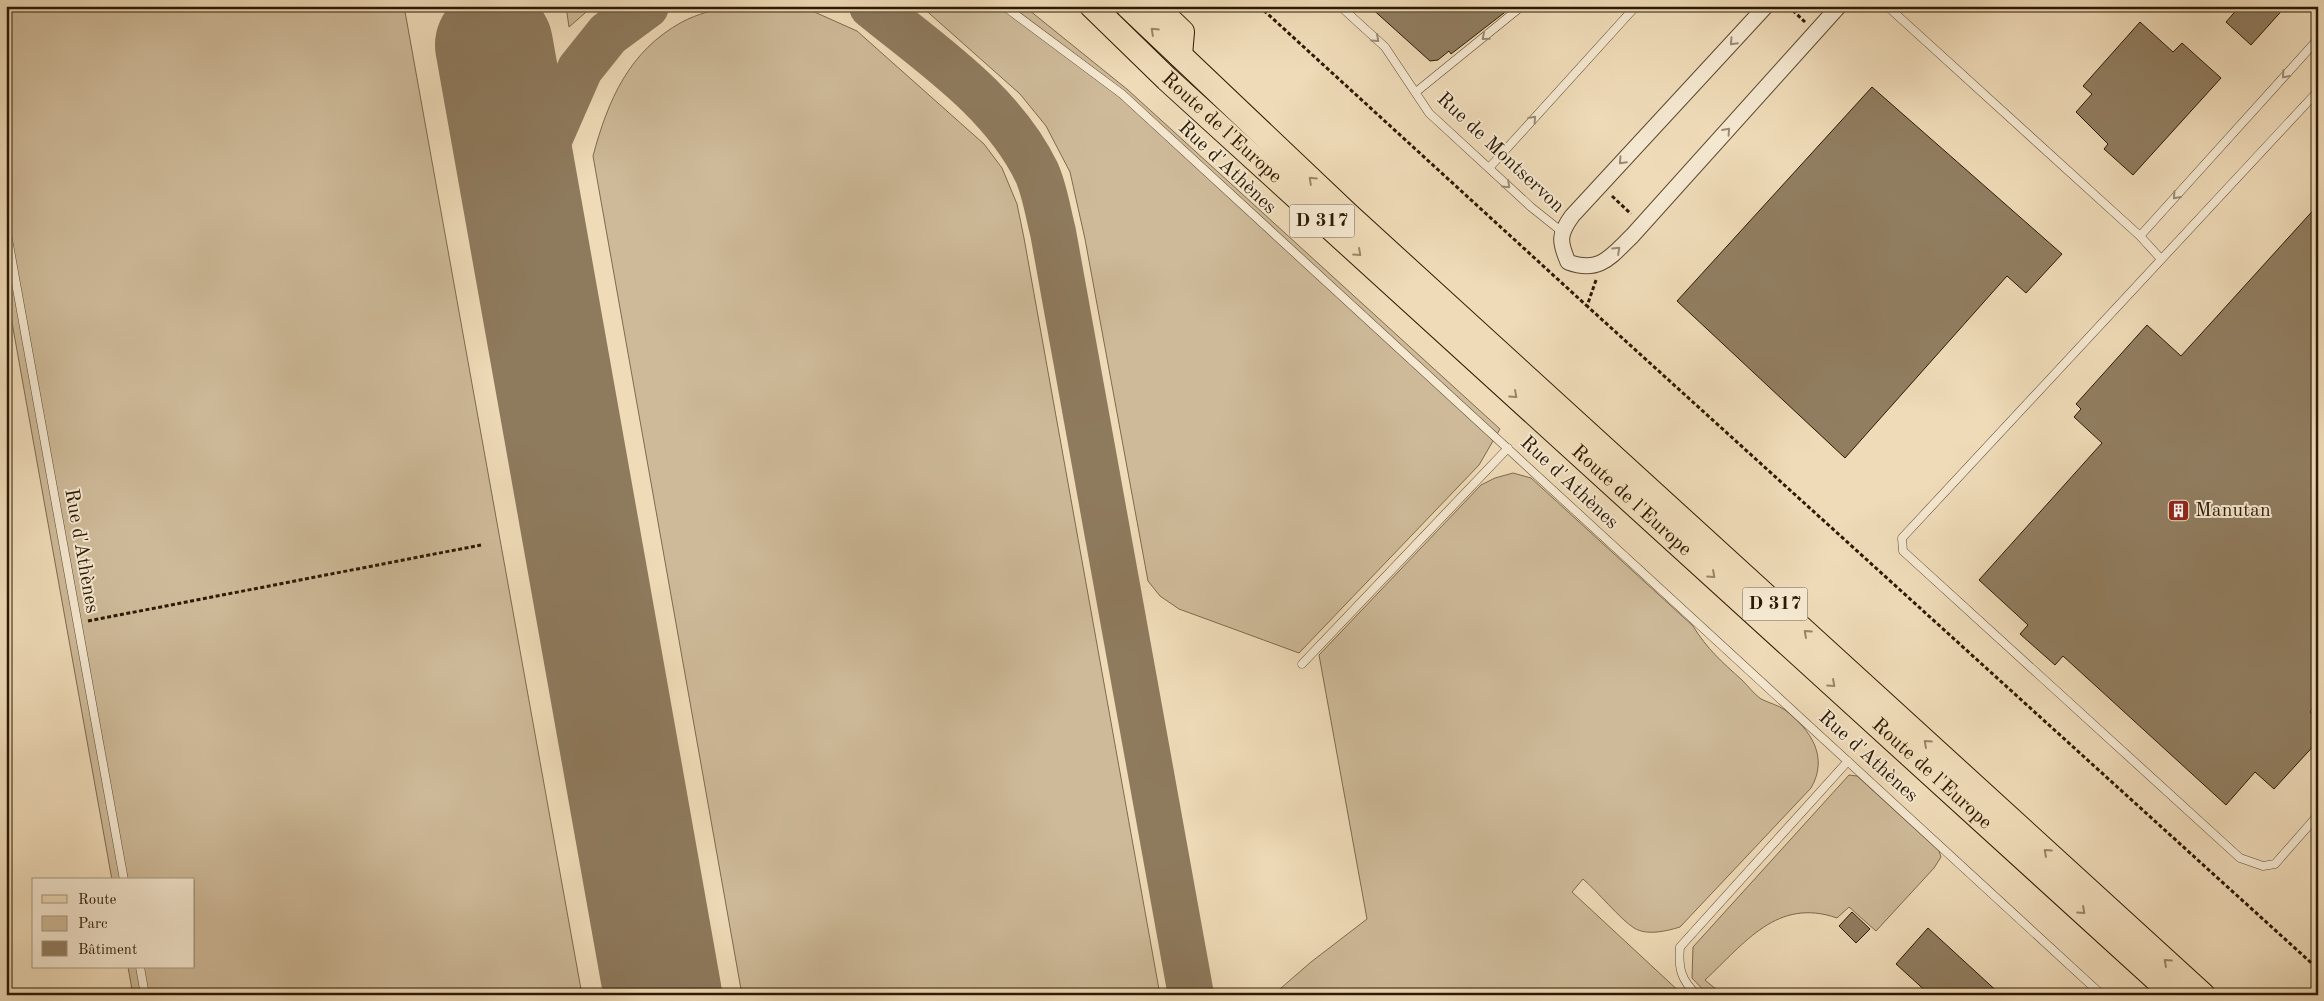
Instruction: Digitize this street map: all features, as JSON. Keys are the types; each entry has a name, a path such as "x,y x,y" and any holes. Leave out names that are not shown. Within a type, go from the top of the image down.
{"main road":[{"path":"1073,6 1148,72 1167,79"},
{"name":"Route de l'Europe","path":"1092,6 1167,79 2174,995"},
{"name":"Route de l'Europe","path":"1128,6 1347,214 2203,995"},
{"path":"1155,6 1182,32 1180,55"}],"street":[{"path":"1766,6 1572,216 1561,232 1563,250 1568,262 1580,266 1601,265 1642,224 1817,33 1836,7"}],"lane":[{"name":"Rue d'Athènes","path":"1004,6 1122,94 2102,995"},
{"name":"Rue de Montservon","path":"1340,6 1385,47 1429,113 1561,232"},
{"path":"1416,92 1522,6"},
{"path":"1489,168 1636,6"},
{"path":"1887,6 2140,236 2161,259"},
{"path":"2140,236 2318,40"},
{"path":"2318,91 1902,538 1903,551 2240,858 2263,866 2275,864 2318,815"},
{"name":"Rue d'Athènes","path":"6,228 124,878"},
{"path":"1302,664 1508,448"},
{"path":"1697,995 1687,986 1678,964 1680,947 1848,761"},
{"path":"140,968 145,995"}],"path":[{"path":"1259,6 2318,969"},
{"path":"1788,6 1817,33"},
{"path":"1600,185 1642,224"},
{"path":"1587,306 1601,265"},
{"path":"77,622 482,545"}],"green space":[{"path":"6,6 404,6 582,995 133,995 128,968 195,968 195,878 112,878 6,289"},
{"path":"566,6 593,6 569,27"},
{"path":"730,6 789,6 810,10 857,31 984,144 1002,168 1017,204 1024,238 1160,995 742,995 593,156 606,116 623,79 648,47 682,22 700,14"},
{"path":"921,6 1024,6 1128,90 1500,429 1479,465 1299,653 1179,609 1160,596 1148,581 1085,239 1070,172 1046,126 1020,94"},
{"path":"1513,473 1531,478 1693,626 1715,655 1756,695 1785,710 1803,726 1818,755 1816,777 1811,788 1680,927 1657,932 1645,932 1634,928 1583,879 1572,892 1683,995 1273,995 1311,962 1367,919 1319,655 1481,485 1495,478"},
{"path":"1849,775 1857,776 1939,851 1941,857 1934,868 1876,931 1849,907 1837,918 1816,913 1797,914 1779,919 1764,927 1705,980 1717,990 1714,995 1708,995 1692,978 1693,947"}],"building":[{"path":"1369,6 1513,6 1451,54 1449,51 1438,60 1430,61"},
{"path":"2240,6 2286,6 2251,45 2226,22"},
{"path":"2140,22 2173,52 2182,43 2221,78 2133,175 2104,149 2108,144 2076,112 2092,94 2083,86"},
{"path":"1872,87 2062,254 2026,293 2007,276 1845,458 1677,301"},
{"name":"Manutan","path":"2318,205 2318,703 2310,712 2318,719 2318,741 2274,789 2255,772 2226,805 2063,656 2055,665 2020,634 2028,625 1979,580 2102,443 2074,417 2081,409 2076,404 2147,325 2181,356"},
{"path":"1852,912 1870,929 1856,943 1839,926"},
{"path":"1928,928 2001,995 1930,995 1896,964"}],"taxiway":[{"path":"531,256 532,202 548,142 580,69 608,34 646,6"},
{"path":"872,6 942,62 986,102 1023,147 1042,187 1053,232 1191,995"}],"runway":[{"path":"494,45 663,995"}],"place":[{"name":"Manutan","path":"2179,511"}]}
